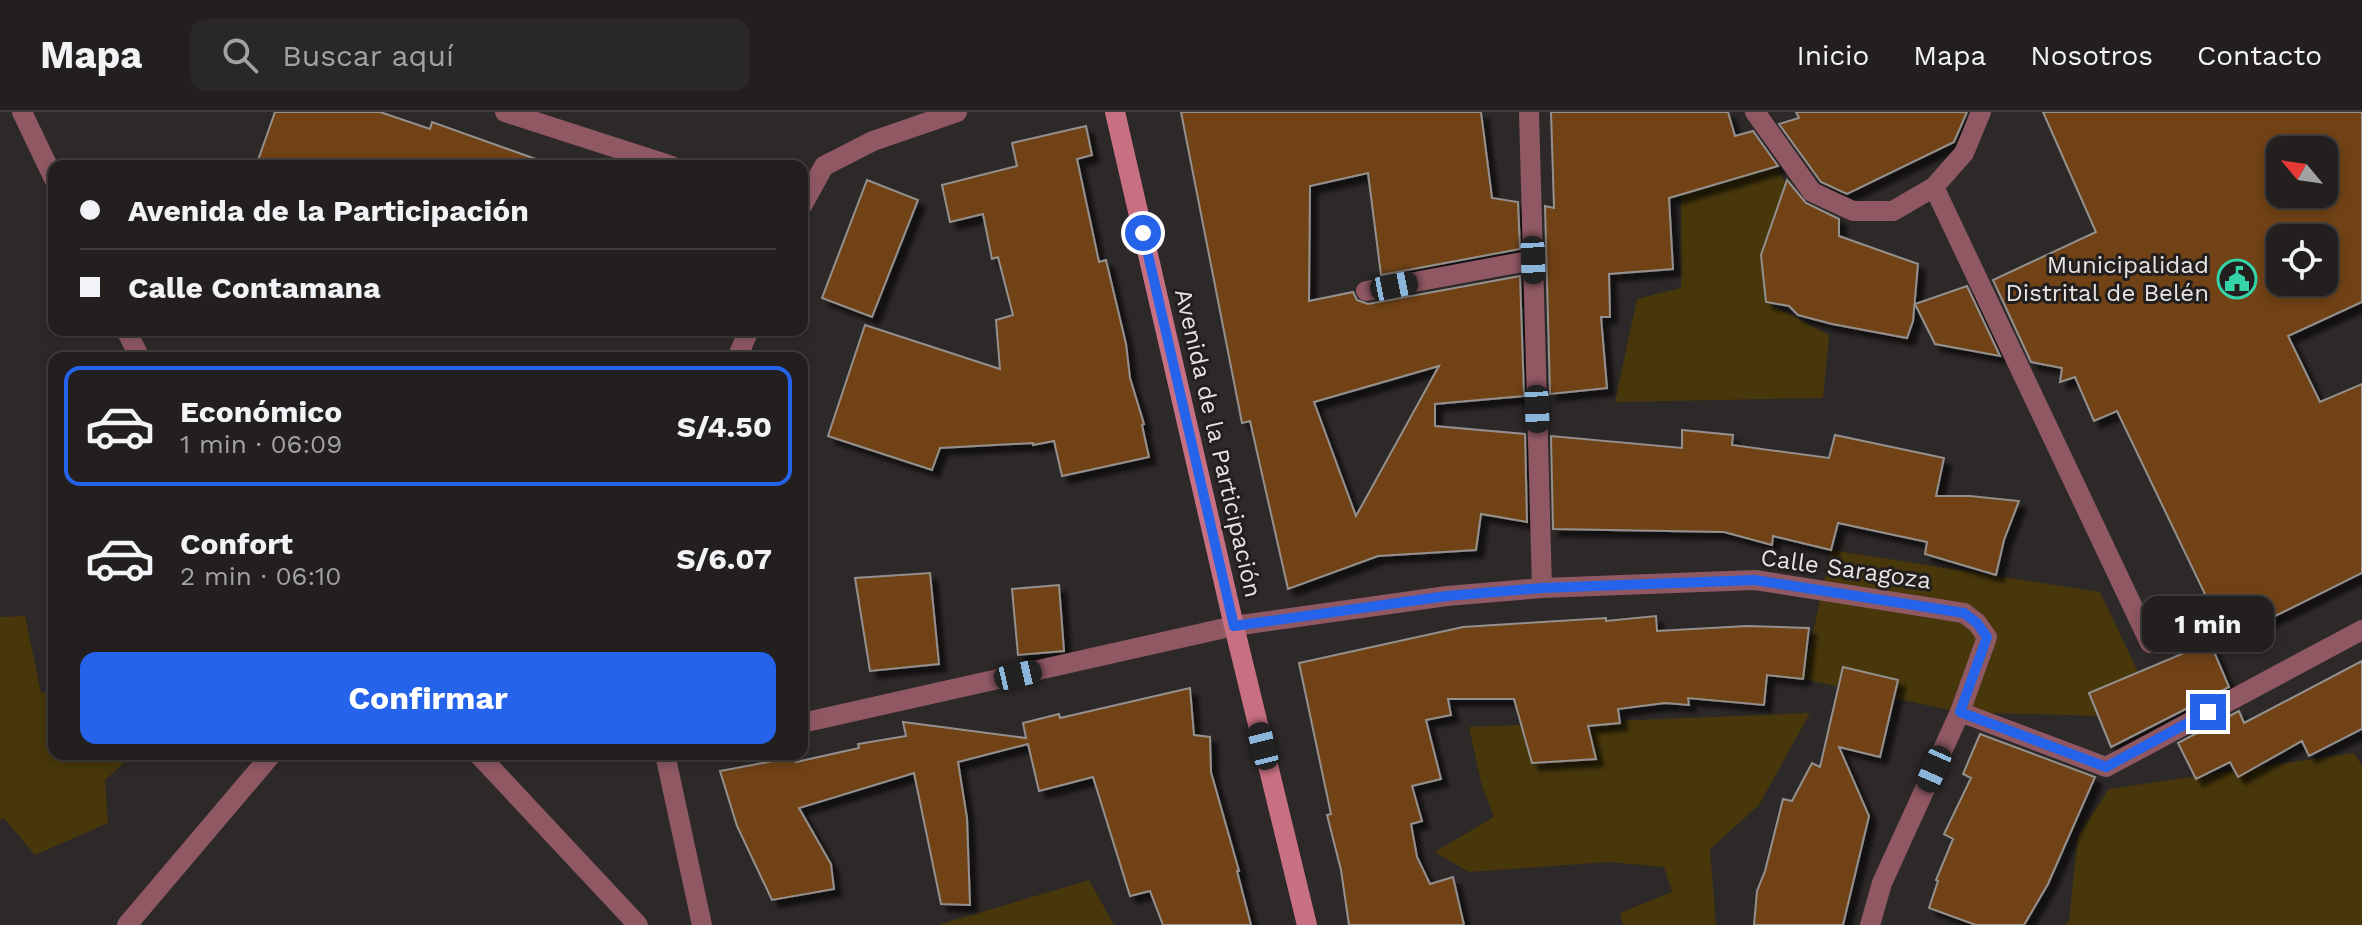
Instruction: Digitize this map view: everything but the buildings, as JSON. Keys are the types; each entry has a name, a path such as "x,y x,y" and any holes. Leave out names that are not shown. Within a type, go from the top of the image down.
{"main road":[{"name":"Avenida de la Participación","path":"1115,112 1307,925"}],"street":[{"path":"22,112 48,166"},
{"path":"505,112 653,160"},
{"path":"808,195 824,166 873,141 957,112"},
{"path":"1529,112 1542,588"},
{"path":"1755,112 1812,192 1853,211 1893,211 1934,187 1964,153 1981,112"},
{"path":"1934,187 2150,643"},
{"path":"1366,291 1533,260"},
{"name":"Calle Saragoza","path":"808,722 1234,626 1447,596 1542,588 1755,580 1964,613 1977,623 1987,637 1960,712 1882,883 1870,925"},
{"path":"1960,712 2106,767 2362,630"},
{"path":"127,925 267,760"},
{"path":"484,760 638,925"},
{"path":"666,760 702,925"}],"shaded area":[{"path":"1776,167 1790,190 1766,302 1829,335 1823,398 1615,402 1637,299 1681,288 1681,194"},
{"path":"1831,550 2100,592 2138,672 2089,693 2099,716 1960,712 1803,679"},
{"path":"25,616 41,693 48,692 48,760 127,760 105,780 108,823 35,855 4,818 0,820 0,617"},
{"path":"1810,713 1759,805 1710,849 1716,925 1623,925 1620,913 1672,892 1664,867 1609,862 1469,872 1435,852 1494,817 1482,786 1469,727"},
{"path":"2354,753 2362,766 2362,925 2065,925 2069,921 2078,836 2109,789"},
{"path":"1089,880 1114,925 938,925"}],"place":[{"name":"Municipalidad Distrital de Belén","path":"2237,279"}],"route":[{"path":"1143,233 1234,626 1447,596 1542,588 1755,580 1964,613 1977,623 1987,637 1960,712 2106,767 2208,712"}]}
